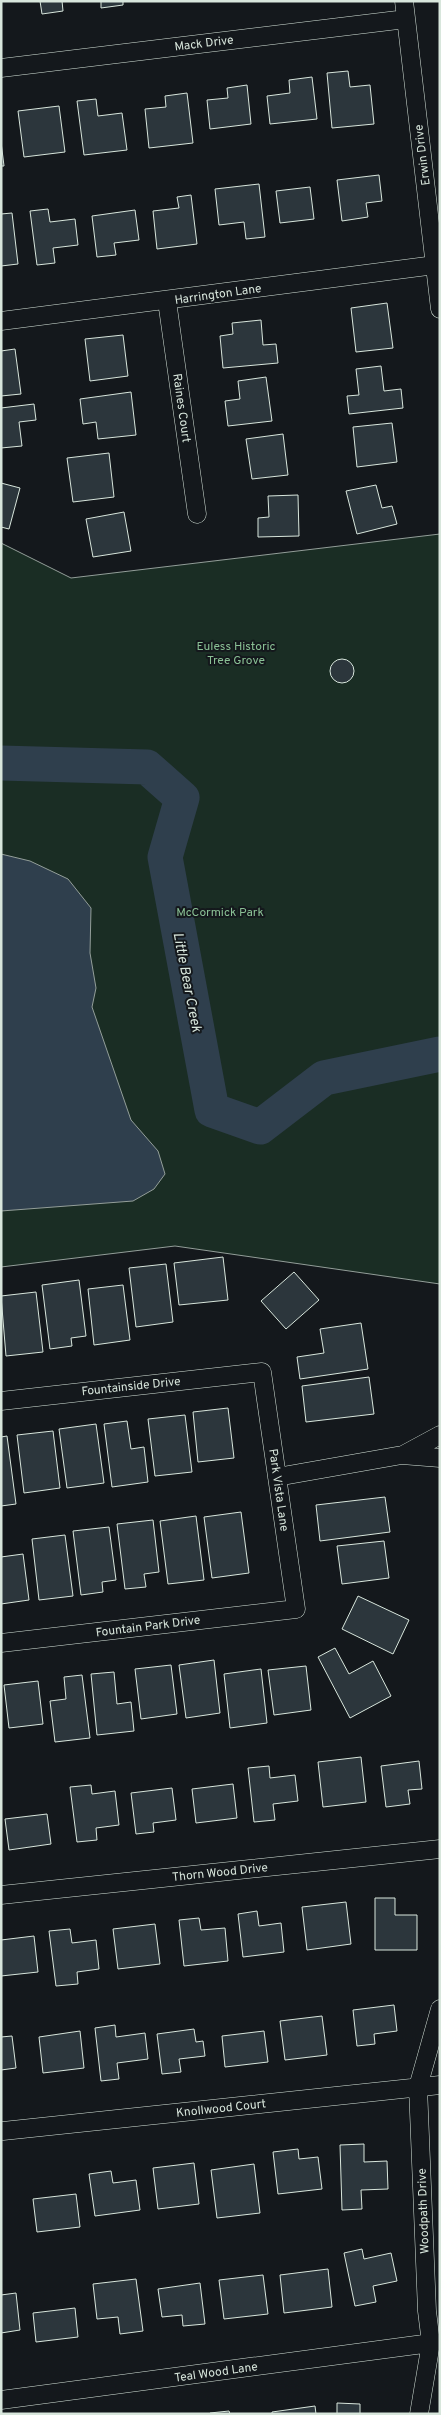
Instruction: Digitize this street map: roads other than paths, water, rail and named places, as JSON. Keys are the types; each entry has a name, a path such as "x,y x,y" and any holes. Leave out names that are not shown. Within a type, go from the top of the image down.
{"street":[{"name":"Mack Drive","path":"1,68 405,10"},
{"name":"Erwin Drive","path":"405,10 440,310"},
{"name":"Harrington Lane","path":"1,322 435,265"},
{"name":"Raines Court","path":"167,301 197,514"},
{"name":"Fountainside Drive","path":"1,1400 262,1372"},
{"name":"Park Vista Lane","path":"262,1372 296,1609"},
{"path":"402,1455 440,1435"},
{"path":"277,1477 402,1455 440,1458"},
{"name":"Fountain Park Drive","path":"1,1643 296,1609"},
{"name":"Thorn Wood Drive","path":"1,1895 440,1849"},
{"name":"Woodpath Drive","path":"419,2414 431,2343 427,2311 418,2087 440,2009"},
{"name":"Knollwood Court","path":"3,2131 440,2084"},
{"name":"Teal Wood Lane","path":"1,2400 431,2343"}],"water":[{"path":"1,854 30,861 68,879 91,908 90,953 96,988 92,1007 131,1120 158,1151 165,1174 154,1189 133,1201 1,1211"}],"waterway":[{"name":"Little Bear Creek","path":"1,763 147,767 182,798 165,857 212,1110 260,1127 324,1078 440,1054"}],"park label":[{"name":"Euless Historic Tree Grove","path":"236,653"},
{"name":"McCormick Park","path":"220,912"}]}
